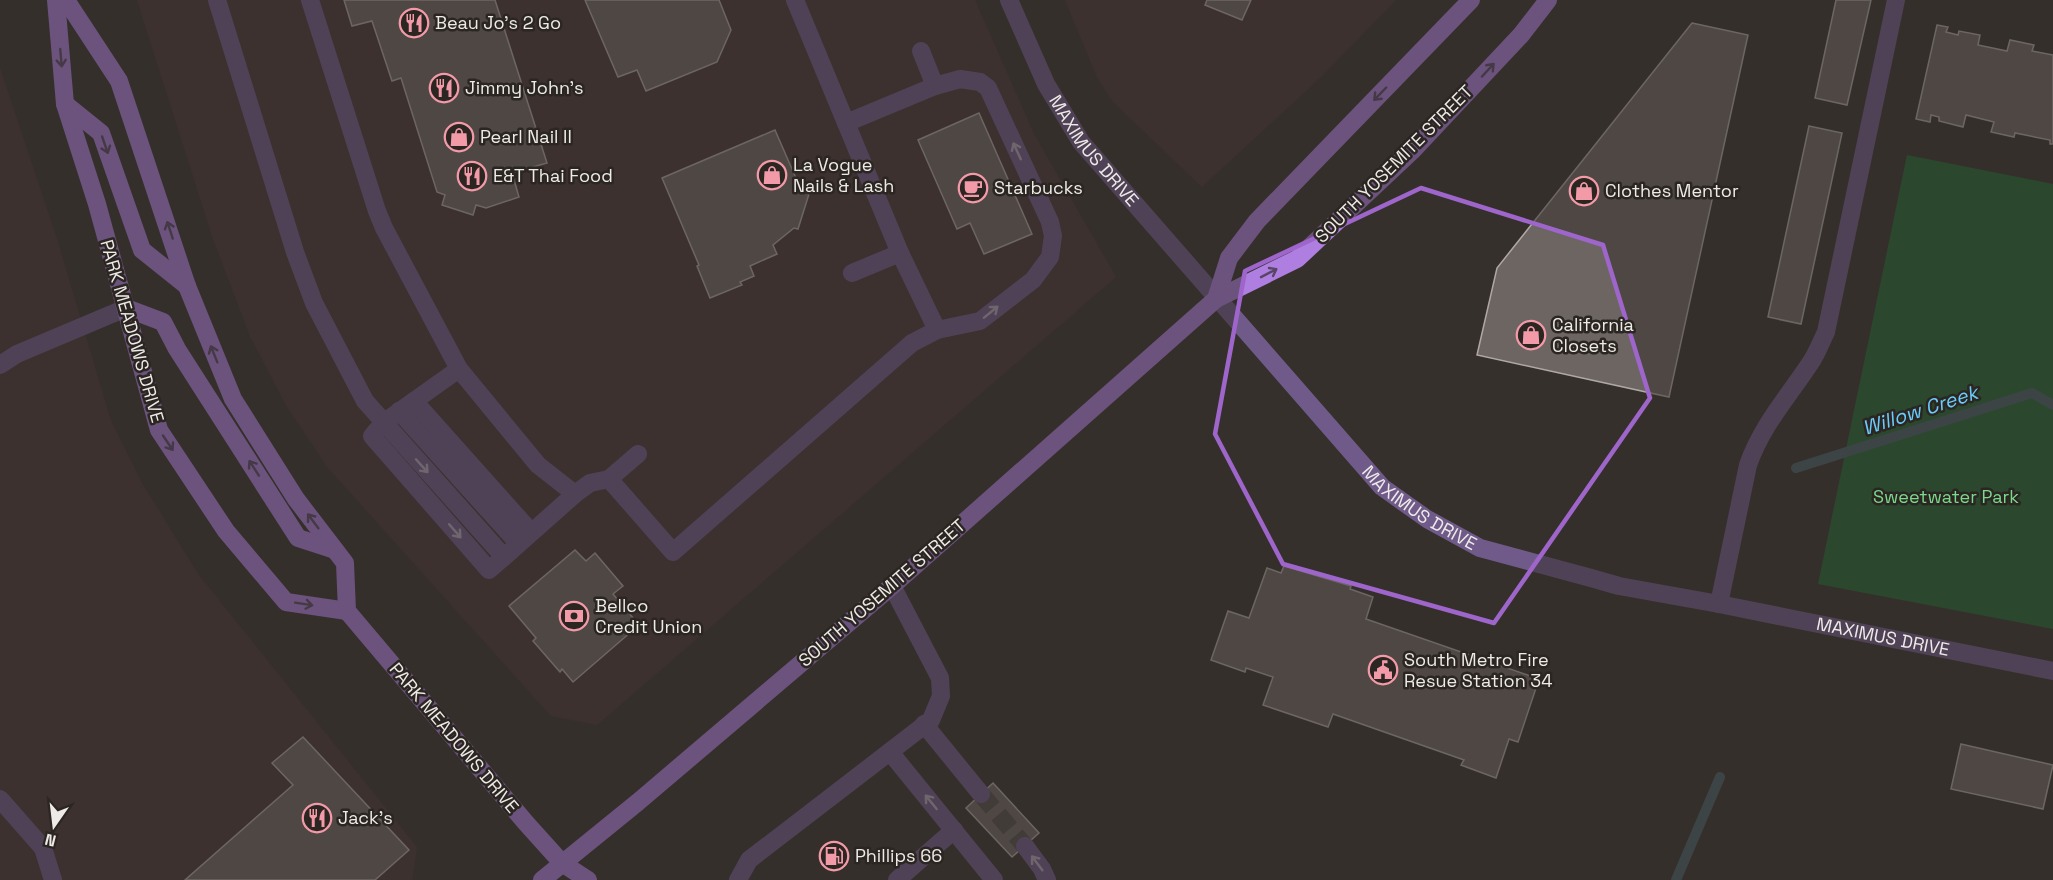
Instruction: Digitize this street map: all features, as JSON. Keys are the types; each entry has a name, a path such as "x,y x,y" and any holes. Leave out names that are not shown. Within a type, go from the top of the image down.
{"main road":[{"name":"PARK MEADOWS DRIVE","path":"56,0 65,104 97,204 159,430 226,531 286,602 347,611 565,872 588,880"},
{"path":"66,0 119,81 187,286 233,399 296,499 345,563 347,611"},
{"path":"1216,299 1229,258 1257,221 1471,0"},
{"name":"SOUTH YOSEMITE STREET","path":"542,880 565,872 638,802 892,586 1216,299 1297,259 1412,151 1521,35 1548,0"},
{"path":"65,104 101,133 142,250 187,286"},
{"path":"126,308 163,322 183,359 298,538 335,550"}],"street":[{"path":"217,0 295,252 314,303 365,401 504,556 574,494 590,483 609,479 639,454"},
{"path":"310,0 384,228 459,369 538,465 574,494"},
{"path":"795,0 900,253 937,330"},
{"name":"MAXIMUS DRIVE","path":"1009,0 1046,84 1081,142 1382,487 1427,519 1480,548 1619,586 2053,671"},
{"path":"1719,604 1748,465 1756,443 1768,422 1813,359 1826,332 1896,0"},
{"path":"921,51 934,86"},
{"path":"609,479 673,552 912,343 937,330 980,321 1033,280 1050,257 1053,236 1050,222 988,88 980,82 960,79 934,86 846,123"},
{"path":"852,273 900,253"},
{"path":"0,365 17,354 126,308"},
{"path":"383,423 459,369"},
{"path":"406,406 524,538"},
{"path":"738,880 749,860 931,720 940,696 940,678 892,586"},
{"path":"924,724 981,794"},
{"path":"890,752 994,880"},
{"path":"0,799 43,848 53,880"},
{"path":"897,880 954,830"},
{"path":"1025,846 1047,880"}],"highlighted area":[{"path":"1421,188 1603,245 1650,398 1494,623 1283,564 1215,434 1245,271"}],"shaded area":[{"path":"137,0 975,0 1034,134 1116,277 597,725 551,716 328,468 287,407 250,336 212,236"},
{"path":"1065,0 1396,0 1320,78 1202,187 1113,102 1097,77"},
{"path":"0,68 57,239 111,421 142,483 198,574 417,847 412,880 0,880"}],"green space":[{"name":"Sweetwater Park","path":"1907,155 2053,184 2053,629 1818,584"}],"building":[{"path":"344,0 495,0 547,163 512,173 519,197 486,208 476,205 473,215 442,205 445,195 437,192 401,78 392,81 372,21 352,26"},
{"path":"585,0 719,0 731,30 717,62 646,91 637,70 618,77"},
{"path":"1207,0 1251,0 1242,20 1205,5"},
{"path":"1836,0 1871,0 1847,105 1815,98"},
{"path":"1692,23 1748,35 1669,397 1477,355 1497,268"},
{"path":"1937,25 1948,27 1946,32 1958,35 1959,31 1980,35 1978,45 2007,51 2010,40 2034,45 2032,51 2053,55 2053,144 2050,144 2050,140 2015,133 2014,137 1991,132 1994,122 1966,115 1963,127 1939,121 1939,117 1931,115 1930,122 1916,119"},
{"path":"979,113 1032,234 984,254 970,223 957,229 918,140"},
{"path":"1809,126 1842,133 1801,324 1768,317"},
{"path":"775,130 802,192 809,194 798,229 794,228 773,245 777,254 750,266 754,276 740,282 742,285 710,298 697,266 699,265 662,178"},
{"name":"Bellco Credit Union","path":"575,550 586,561 595,553 623,586 613,594 639,625 573,682 562,669 560,672 533,641 536,638 509,606"},
{"name":"South Metro Fire Resue Station 34","path":"1284,566 1351,586 1350,589 1373,597 1366,619 1539,679 1518,742 1509,739 1496,778 1461,765 1464,760 1333,714 1328,727 1263,705 1273,677 1246,668 1245,672 1211,660 1228,611 1249,618 1267,568 1281,573"},
{"name":"Jack's","path":"303,737 409,850 375,880 185,880 293,785 272,763"},
{"path":"1961,744 2053,765 2043,809 1951,789"},
{"path":"993,783 1039,833 1012,857 966,808"}],"waterway":[{"name":"Willow Creek","path":"1796,468 2032,393 2053,405"},
{"name":"Willow Creek","path":"1676,880 1720,777"}],"tunnel":[{"path":"981,794 1025,846"}],"place":[{"name":"Beau Jo's 2 Go","path":"414,23"},
{"name":"Jimmy John's","path":"444,88"},
{"name":"Pearl Nail II","path":"459,137"},
{"name":"La Vogue Nails & Lash","path":"772,175"},
{"name":"E&T Thai Food","path":"472,176"},
{"name":"Starbucks","path":"973,188"},
{"name":"Clothes Mentor","path":"1584,191"},
{"name":"California Closets","path":"1531,335"},
{"name":"Bellco Credit Union","path":"574,616"},
{"name":"South Metro Fire Resue Station 34","path":"1383,670"},
{"name":"Jack's","path":"317,818"},
{"name":"Phillips 66","path":"834,856"}]}
